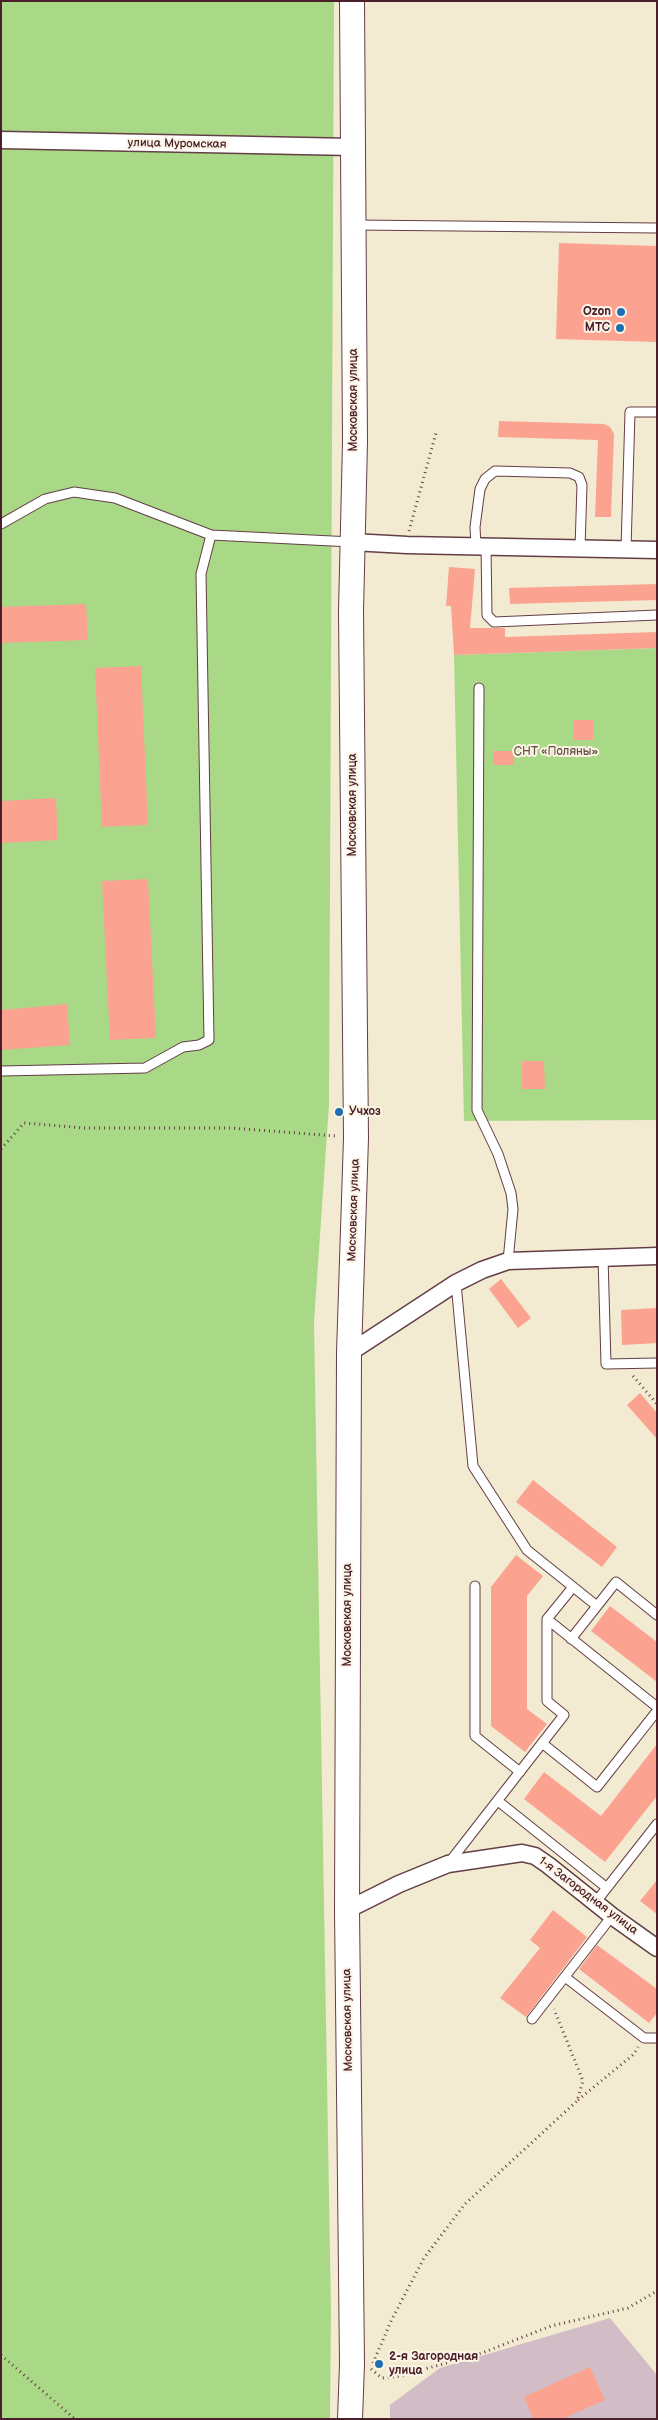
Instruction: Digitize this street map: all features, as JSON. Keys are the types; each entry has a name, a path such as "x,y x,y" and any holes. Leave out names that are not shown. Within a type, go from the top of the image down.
{"main road":[{"name":"Московская улица","path":"350,2419 352,2344 347,1910 349,1353 356,1138 352,542 354,225 352,1"}],"street":[{"name":"улица Муромская","path":"1,140 353,147"},
{"path":"352,542 407,546 657,550"},
{"path":"349,1353 456,1283 482,1270 508,1261 657,1256"},
{"name":"1-я Загородная улица","path":"347,1910 399,1884 448,1864 522,1853 535,1856 548,1865 612,1916 657,1948"}],"lane":[{"path":"354,225 657,228"},
{"path":"626,549 630,412 657,412"},
{"path":"580,548 582,485 579,477 570,473 495,471 485,479 480,489 475,526 481,546 487,615 494,622 657,615"},
{"path":"1,524 45,498 74,492 115,498 211,535 352,542"},
{"path":"1,1071 144,1068 183,1047 200,1045 209,1040 201,574 211,535"},
{"path":"479,688 478,1110 502,1163 511,1194 513,1209 508,1261"},
{"path":"603,1257 606,1364 657,1363"},
{"path":"456,1283 473,1466 527,1550 597,1606"},
{"path":"572,1638 616,1582 657,1615"},
{"path":"475,1586 475,1736 520,1772"},
{"path":"448,1864 564,1715 547,1701 547,1619 572,1587"},
{"path":"547,1619 657,1707"},
{"path":"542,1743 597,1787 657,1711"},
{"path":"498,1801 607,1888"},
{"path":"595,1903 657,1824"},
{"path":"532,2019 612,1916"},
{"path":"565,1977 644,2038 657,2038"}],"path":[{"path":"407,538 436,433"},
{"path":"1,1149 24,1123 84,1128 231,1128 356,1138"},
{"path":"622,1364 657,1404"},
{"path":"550,1997 583,2081 577,2101"},
{"path":"644,2038 634,2054 577,2101 465,2204 424,2258 392,2319 370,2369 382,2378 400,2376 482,2352 551,2326 628,2308 657,2291"},
{"path":"1,2355 75,2419"}],"shaded area":[{"path":"610,2318 657,2375 657,2419 390,2419 390,2405 440,2368"}],"green space":[{"path":"1,1 334,1 329,1105 314,1322 331,2311 330,2419 1,2419"},
{"name":"СНТ «Поляны»","path":"657,648 657,1120 464,1121 454,655"}],"building":[{"path":"559,243 657,246 657,342 556,339"},
{"path":"499,421 604,424 610,427 614,434 611,517 595,517 598,440 498,437"},
{"path":"449,567 475,569 470,628 505,628 505,637 657,632 657,648 454,655 451,606 446,606"},
{"path":"657,584 657,600 510,604 509,588"},
{"path":"86,604 88,640 1,643 1,607"},
{"path":"141,666 148,825 102,827 95,668"},
{"path":"574,720 593,720 593,740 574,740"},
{"path":"493,751 514,751 514,765 493,765"},
{"path":"56,798 58,840 1,843 1,801"},
{"path":"148,879 156,1038 110,1040 102,881"},
{"path":"67,1004 70,1045 1,1050 1,1010"},
{"path":"522,1061 544,1061 545,1089 522,1089"},
{"path":"501,1279 531,1318 518,1328 489,1289"},
{"path":"657,1308 657,1343 622,1345 621,1310"},
{"path":"640,1393 657,1413 657,1439 627,1405"},
{"path":"533,1480 617,1547 602,1567 516,1502"},
{"path":"516,1555 543,1576 527,1596 527,1709 547,1724 525,1752 491,1726 491,1587"},
{"path":"610,1606 657,1642 657,1682 591,1631"},
{"path":"657,1744 657,1796 605,1862 524,1799 544,1772 601,1816"},
{"path":"657,1880 657,1914 640,1901"},
{"path":"553,1910 587,1937 526,2017 500,1998 540,1948 530,1940"},
{"path":"597,1945 657,1989 657,2013 649,2023 579,1969"},
{"path":"590,2367 605,2400 562,2419 533,2419 524,2397"}],"place":[{"name":"Ozon","path":"621,312"},
{"name":"МТС","path":"620,328"},
{"name":"Учхоз","path":"339,1112"},
{"name":"2-я Загородная улица","path":"379,2364"}]}
